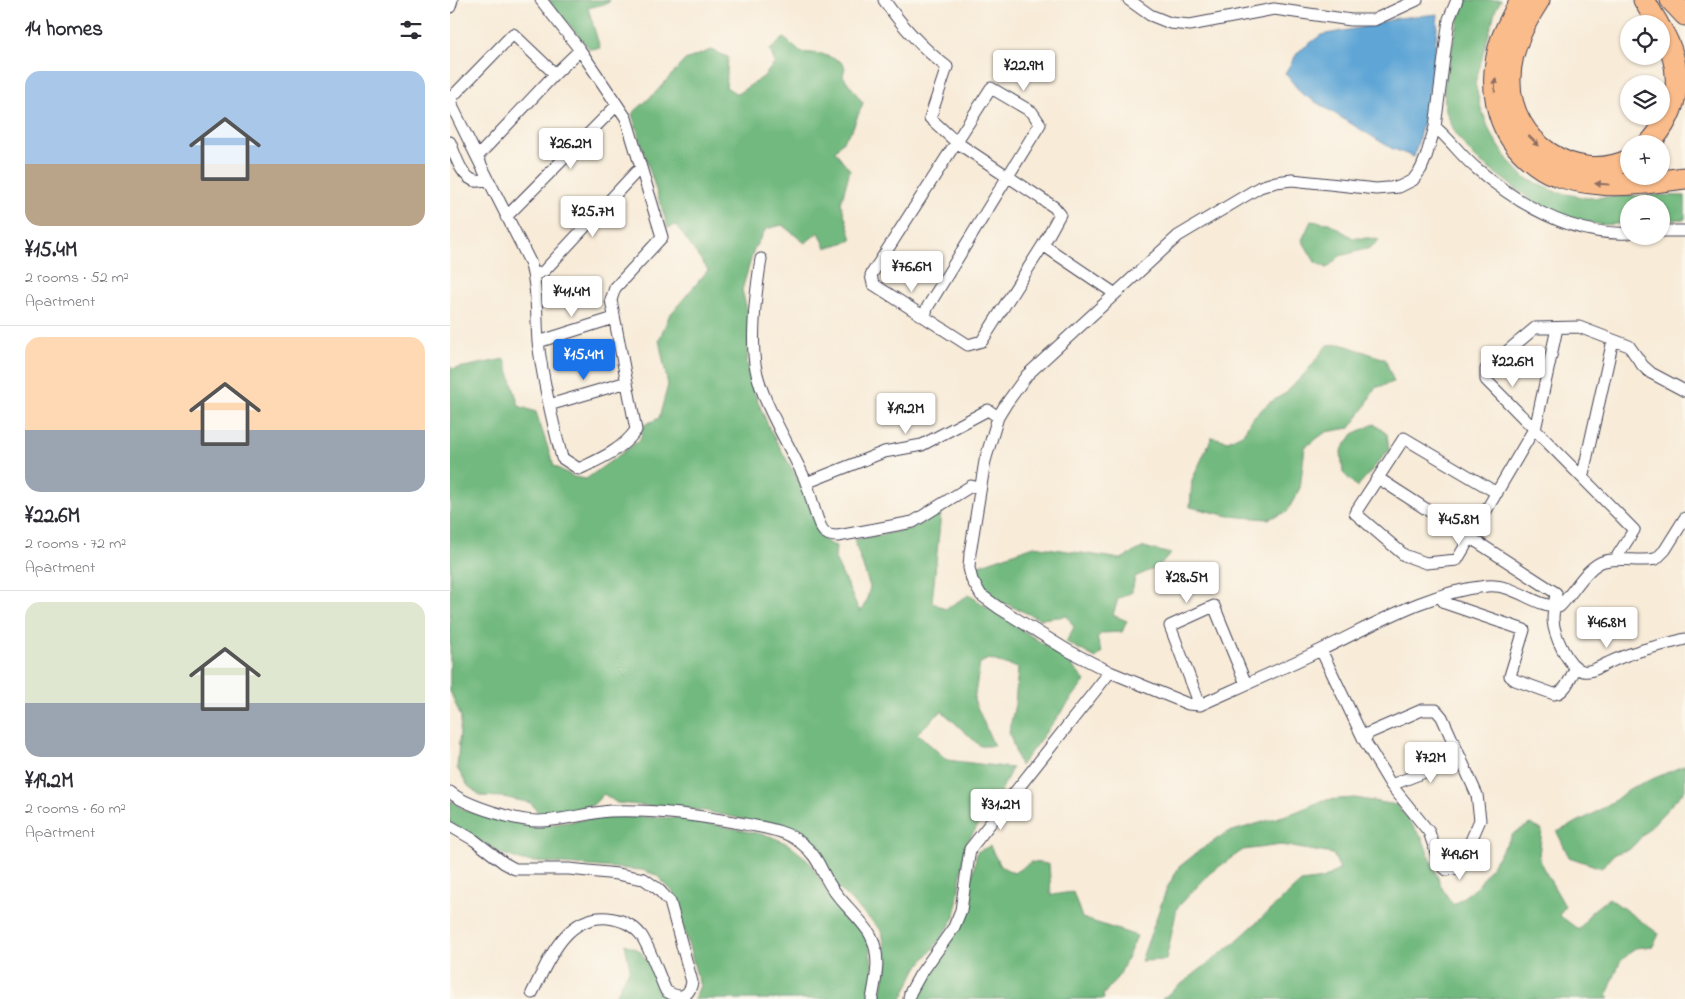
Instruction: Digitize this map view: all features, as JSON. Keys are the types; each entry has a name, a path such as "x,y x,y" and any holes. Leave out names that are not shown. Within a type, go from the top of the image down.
{"highway":[{"path":"1522,0 1501,41 1496,65 1494,94 1498,116 1507,135 1519,150 1534,163 1555,175 1603,185 1685,178"},
{"path":"1538,0 1512,60 1511,99 1517,118 1528,135 1556,158 1572,164 1591,167 1610,167 1620,163"},
{"path":"1644,0 1653,15"},
{"path":"1671,0 1685,15"},
{"path":"1657,135 1666,123 1676,94 1677,78 1674,57 1670,48"}],"street":[{"path":"450,7 452,0"},
{"path":"541,0 580,50 626,118 662,237 616,288 611,300 636,430 630,439 606,457 579,469 562,458 549,405 538,342 534,275 530,262 477,158 451,98 513,34 555,74"},
{"path":"884,0 914,39 927,52 947,67 930,118 956,142 1008,178 1054,207 1060,214 1043,246 982,341 968,345 874,284 871,276 956,142 991,88 1032,112 1040,124 1008,178 928,308 925,317"},
{"path":"1129,0 1150,15 1170,23 1190,25 1274,9 1351,20 1374,20 1417,0"},
{"path":"1453,1 1435,127 1426,158 1414,180 1399,187 1376,189 1292,180 1260,187 1178,236 1027,375 998,417 987,452 979,488 970,553 969,568 972,580 982,595 999,608 1067,650 1110,672 1188,704 1200,705 1395,614 1439,596 1488,586 1502,587 1554,607 1559,607 1596,565 1604,561 1656,559 1665,550 1685,518"},
{"path":"477,158 555,74 580,50"},
{"path":"506,217 618,105"},
{"path":"1435,127 1474,167 1511,194 1541,212 1587,230 1620,234"},
{"path":"450,142 463,172 477,182 488,179"},
{"path":"534,275 544,271 636,172 642,172"},
{"path":"1670,231 1685,231"},
{"path":"1043,246 1114,293"},
{"path":"761,259 755,310 754,355 756,370 770,409 806,483 823,530 830,536 838,536 913,522 971,486 979,488"},
{"path":"538,342 614,318"},
{"path":"1618,560 1618,555 1634,530 1486,380 1486,369 1535,328 1579,327 1629,346 1643,366 1651,373 1685,391"},
{"path":"1497,493 1404,438 1355,513 1404,555 1426,563 1457,560 1497,493 1534,429 1557,328"},
{"path":"1580,476 1583,474 1613,340"},
{"path":"549,405 627,382"},
{"path":"806,483 884,452 922,445 988,410 998,417"},
{"path":"1378,478 1556,593 1553,618 1555,631 1561,647 1576,667 1583,672 1591,671 1624,655 1685,639"},
{"path":"1439,596 1445,603 1524,630 1510,676 1515,680 1558,694 1564,688 1576,667"},
{"path":"1200,705 1170,626 1214,606 1246,684"},
{"path":"1321,650 1364,740 1391,785 1429,832 1440,864 1447,870 1459,868 1480,820 1477,795 1442,717 1436,710 1422,710 1369,732 1364,740"},
{"path":"909,999 910,993 920,975 954,927 961,910 970,849 1110,672"},
{"path":"1391,785 1461,758"},
{"path":"450,792 458,798 515,818 538,821 610,811 697,815 780,832 799,841 812,852 833,891 871,936 876,956 877,974 872,999"},
{"path":"450,826 474,840 515,869 569,869 644,879 658,889 670,902 692,982 690,991 684,997 677,999 666,991 642,938 634,927 622,920 606,918 585,922 572,929 560,940 532,993"}],"green space":[{"path":"548,0 610,0 608,3 588,8 600,48 590,49"},
{"path":"1467,0 1501,0 1496,9 1475,83 1480,105 1490,132 1508,160 1525,178 1556,192 1587,198 1620,196 1620,224 1601,225 1568,217 1531,200 1475,158 1456,135 1445,109 1444,86 1458,21"},
{"path":"784,38 800,52 822,54 840,61 845,67 843,76 863,103 852,130 835,151 850,170 841,203 852,240 826,248 819,232 805,243 782,225 766,229 754,249 742,290 750,322 747,361 753,390 770,430 800,483 818,534 830,544 836,546 835,559 860,612 866,602 870,587 854,540 910,529 941,513 932,602 945,609 969,595 1066,659 1085,681 1020,766 1009,732 1015,704 1018,668 989,659 980,663 974,700 994,746 980,746 942,711 917,733 947,760 1012,768 999,795 965,845 955,917 937,944 916,969 902,999 880,999 887,961 882,931 838,888 822,856 808,842 769,825 705,811 617,803 604,794 593,805 541,816 531,803 503,797 481,796 468,786 457,768 461,717 450,691 450,366 453,369 505,359 519,406 536,412 554,466 574,477 586,479 640,440 644,425 659,418 668,385 659,340 669,316 708,270 676,225 668,228 632,114 656,92 685,60 711,50 728,57 726,87 737,94 763,77 775,63 770,50"},
{"path":"1670,196 1685,196 1685,219 1670,220"},
{"path":"1311,221 1329,223 1353,238 1379,240 1370,248 1340,256 1327,268 1315,262 1302,240"},
{"path":"1341,344 1385,359 1394,382 1375,388 1365,407 1350,428 1326,432 1305,447 1300,488 1287,512 1268,519 1229,516 1190,507 1192,480 1212,437 1228,441 1244,433 1251,419 1269,403 1286,393 1308,370 1327,345"},
{"path":"1374,424 1387,434 1389,450 1357,487 1343,473 1341,451 1353,434"},
{"path":"1034,546 1121,559 1144,547 1171,554 1157,567 1135,577 1132,592 1118,599 1113,615 1127,621 1122,632 1102,633 1097,638 1102,652 1096,658 1066,642 1074,627 1067,616 1040,619 997,600 981,583 976,566"},
{"path":"1685,765 1685,790 1630,849 1614,854 1601,868 1569,857 1557,832 1591,815 1629,789"},
{"path":"1355,798 1397,805 1422,838 1442,888 1453,905 1478,886 1513,834 1530,824 1542,830 1539,855 1542,866 1565,906 1559,915 1579,930 1592,911 1609,898 1659,934 1653,946 1635,948 1620,962 1607,995 1609,999 1162,999 1233,944 1301,882 1323,879 1340,869 1333,854 1281,845 1243,850 1210,873 1177,908 1166,960 1141,961 1167,888 1179,867 1226,833 1293,813 1324,800"},
{"path":"450,800 466,811 534,827 610,816 681,818 770,836 788,844 808,860 831,898 868,939 874,977 870,999 694,999 700,986 674,893 656,875 642,870 523,861 500,853 450,823"},
{"path":"990,846 1000,866 1014,873 1031,862 1049,864 1051,895 1073,892 1082,918 1137,936 1120,974 1103,995 1104,999 917,999 921,982 963,924 977,852"},
{"path":"625,944 639,950 653,969 665,999 614,999 630,968"}],"water":[{"path":"1438,14 1430,86 1414,157 1391,148 1301,93 1285,73 1298,52 1321,35 1364,27 1397,18"}]}
